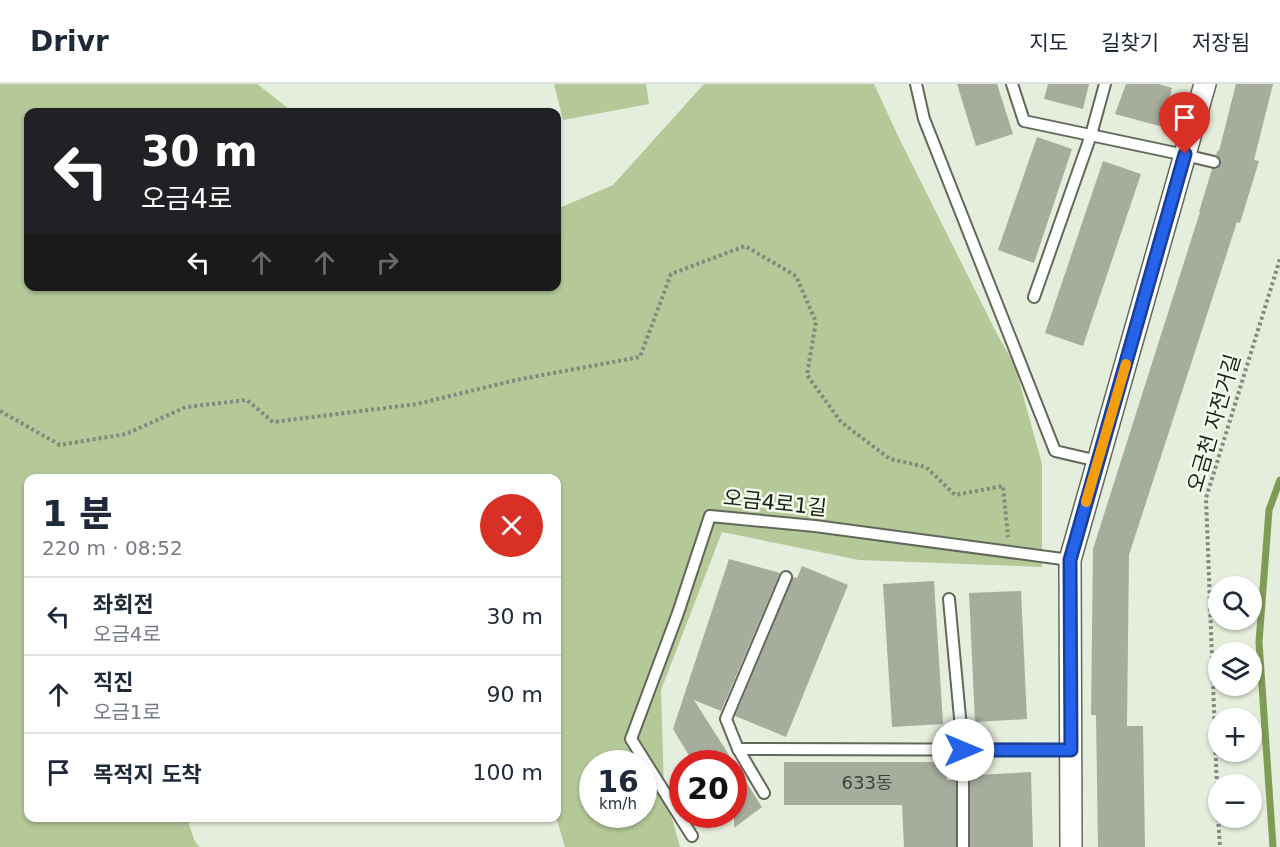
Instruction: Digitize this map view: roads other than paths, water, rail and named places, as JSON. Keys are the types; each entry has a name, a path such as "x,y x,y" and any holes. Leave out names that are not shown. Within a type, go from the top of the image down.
{"street":[{"path":"1071,847 1070,560 1205,84"}],"lane":[{"path":"916,84 924,119 1055,451 1098,461"},
{"path":"1012,84 1024,121 1214,162"},
{"path":"1034,297 1091,135 1105,84"},
{"name":"오금4로1길","path":"692,836 631,739 678,614 710,516 815,526 1070,560"},
{"path":"764,794 738,749 726,719 786,577"},
{"path":"949,599 963,750 963,847"},
{"path":"738,749 1071,750"}],"waterway":[{"path":"1273,847 1259,642 1269,510 1280,480"}]}
